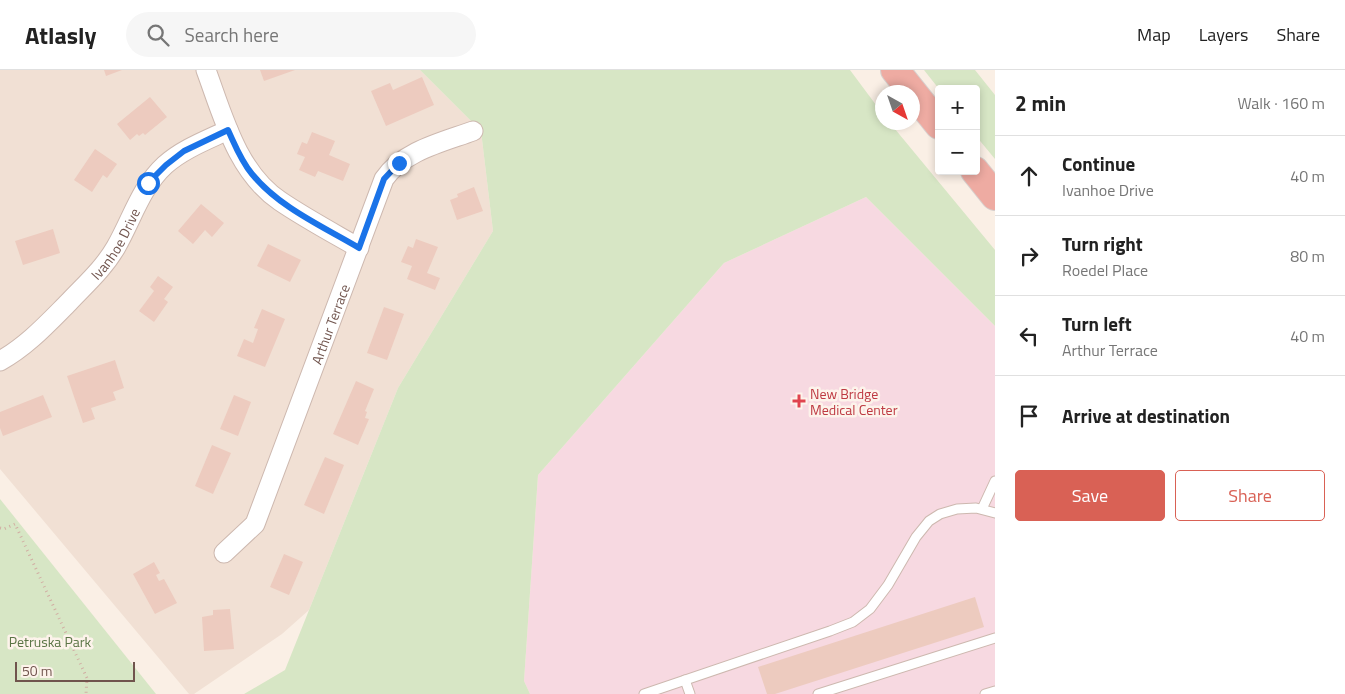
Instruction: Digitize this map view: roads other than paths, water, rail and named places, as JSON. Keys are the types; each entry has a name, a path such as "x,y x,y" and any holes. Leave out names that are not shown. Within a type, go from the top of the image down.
{"highway":[{"path":"895,70 935,121"},
{"path":"978,175 995,196"}],"street":[{"path":"206,70 238,154 251,173 279,201 359,248"},
{"name":"Ivanhoe Drive","path":"0,362 31,340 99,271 116,248 148,183 184,151 228,130"},
{"name":"Arthur Terrace","path":"224,552 255,524 387,175 399,163 413,154 473,130"}],"lane":[{"path":"982,509 995,481"},
{"path":"644,694 853,622 870,609 905,558 916,537 929,521 940,514 957,509 982,509 995,513"},
{"path":"818,694 995,638"},
{"path":"685,680 690,694"},
{"path":"985,694 995,691"}],"place":[{"name":"New Bridge Medical Center","path":"799,401"}],"park label":[{"name":"Petruska Park","path":"50,641"}]}
